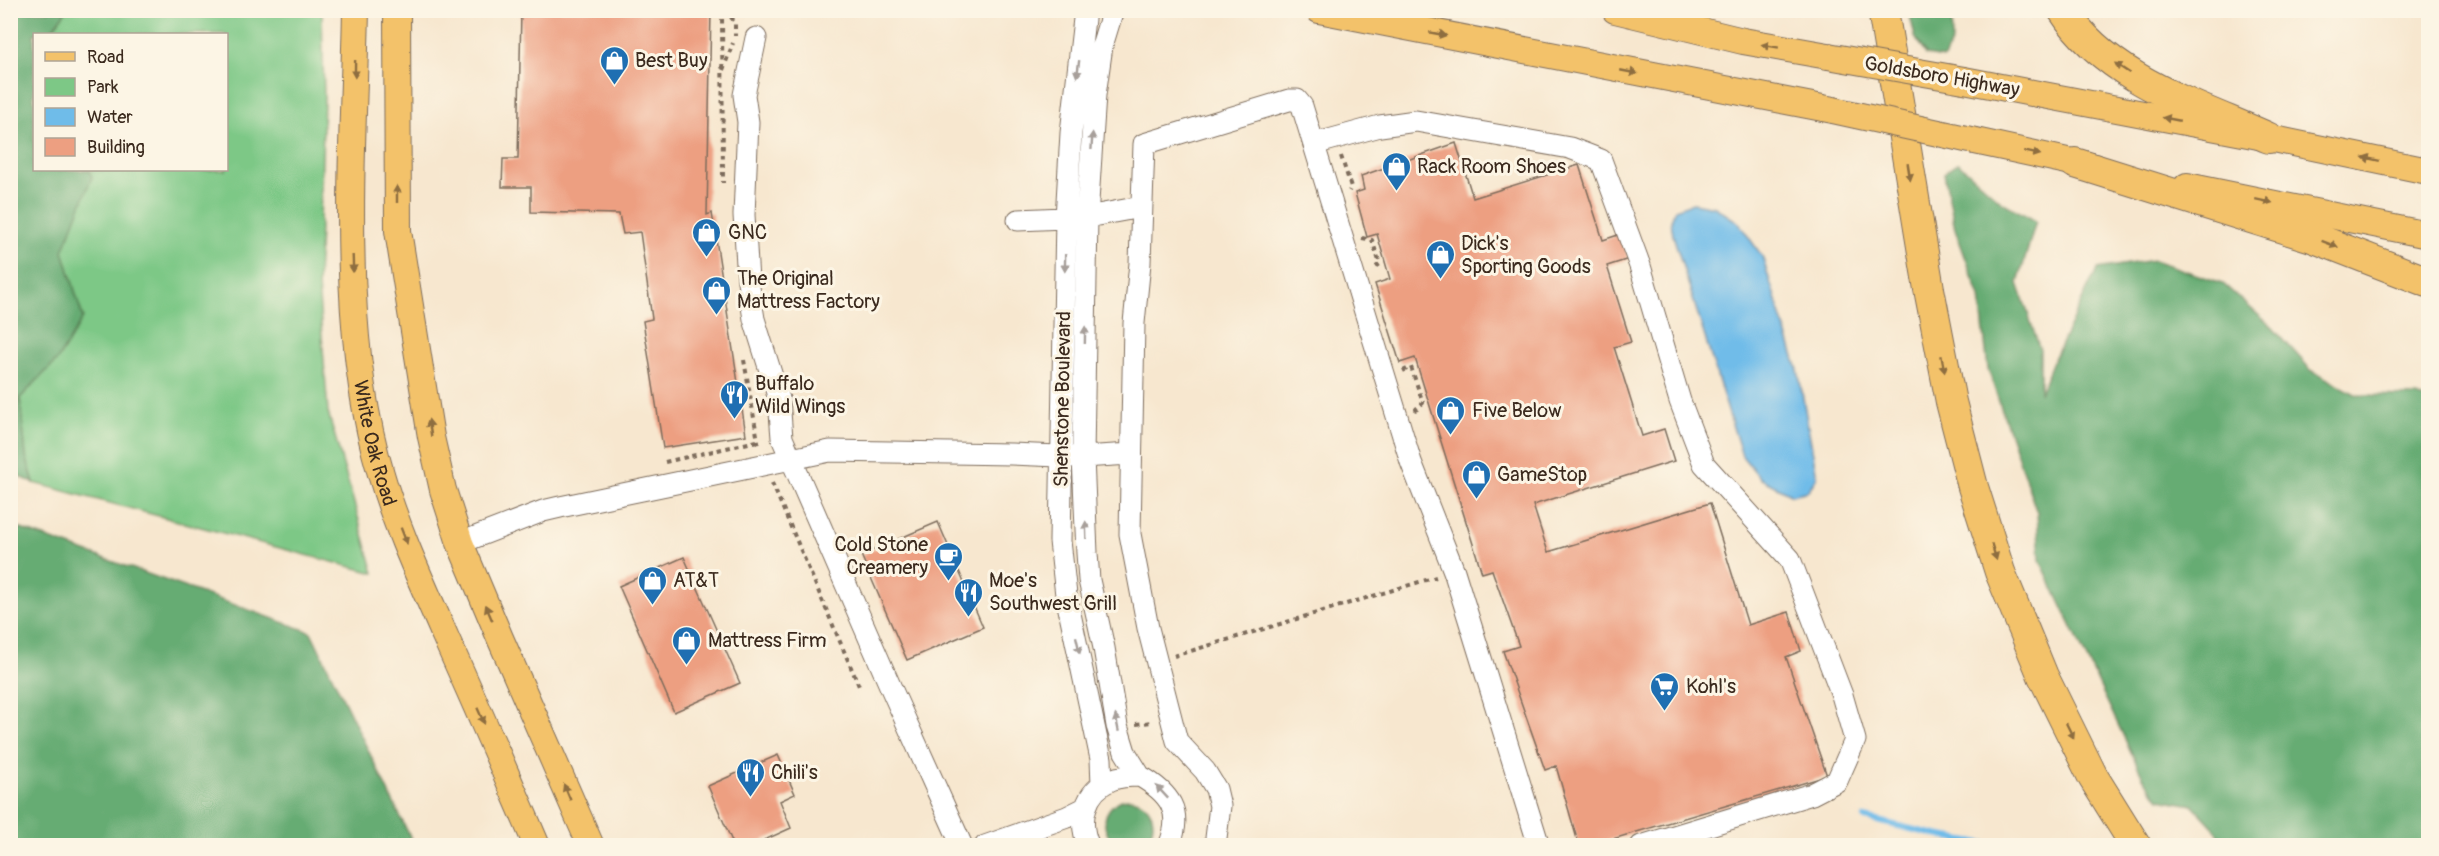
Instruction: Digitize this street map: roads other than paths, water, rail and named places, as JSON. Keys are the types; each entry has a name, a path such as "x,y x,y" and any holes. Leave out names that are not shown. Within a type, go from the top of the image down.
{"highway":[{"path":"1883,10 1929,289 1951,402 1973,487 2000,572 2043,676 2093,777 2136,846"},
{"path":"2063,10 2098,51 2143,82 2270,138"},
{"path":"2074,163 2312,237 2428,282"}],"main road":[{"name":"White Oak Road","path":"356,10 352,221 355,315 364,396 381,474 418,574 537,846"},
{"path":"397,10 398,231 431,437 443,490 460,543 591,846"},
{"path":"1319,10 1833,110 2074,163 2428,235"},
{"name":"Goldsboro Highway","path":"1615,10 1743,40 2270,138 2428,171"}],"street":[{"name":"Shenstone Boulevard","path":"1084,10 1071,124 1076,218 1073,457 1089,580 1104,648 1117,726 1125,752 1140,776"},
{"name":"Shenstone Boulevard","path":"1076,218 1102,46 1113,10"},
{"path":"756,38 744,95 748,122 744,215 748,281 754,319 779,399 782,438 962,846"},
{"path":"1215,846 1220,806 1216,789 1205,771 1177,741 1148,628 1130,534 1134,323 1140,263 1144,144 1289,100 1297,100 1302,106 1314,144 1411,462 1454,571 1539,846"},
{"path":"1314,144 1380,126 1416,121 1570,148 1601,160 1640,266 1680,401 1704,465 1790,558 1842,695 1856,740 1837,781 1812,794 1641,846"},
{"path":"1018,220 1076,218 1141,207"},
{"path":"460,543 543,511 595,498 830,451 1000,453 1073,457 1130,454"},
{"name":"Shenstone Boulevard","path":"1073,457 1059,541 1066,595 1101,759 1102,785"},
{"path":"1089,846 1082,823 1085,808 1091,796 1102,785 1119,777 1140,776 1162,791 1173,807 1174,835 1169,846"},
{"path":"985,846 1067,817 1085,808"}],"water":[{"path":"1693,203 1715,207 1738,222 1762,256 1798,370 1817,477 1808,491 1792,495 1761,479 1742,456 1673,235 1671,221 1675,209"}],"waterway":[{"path":"1865,818 1936,835 1998,846"}],"place":[{"name":"Best Buy","path":"614,86"},
{"name":"Rack Room Shoes","path":"1396,192"},
{"name":"GNC","path":"707,258"},
{"name":"Dick's Sporting Goods","path":"1440,280"},
{"name":"The Original Mattress Factory","path":"716,316"},
{"name":"Buffalo Wild Wings","path":"734,420"},
{"name":"Five Below","path":"1451,436"},
{"name":"GameStop","path":"1476,500"},
{"name":"Cold Stone Creamery","path":"949,582"},
{"name":"AT&T","path":"652,606"},
{"name":"Moe's Southwest Grill","path":"968,618"},
{"name":"Mattress Firm","path":"687,666"},
{"name":"Kohl's","path":"1665,712"},
{"name":"Chili's","path":"750,798"}]}
